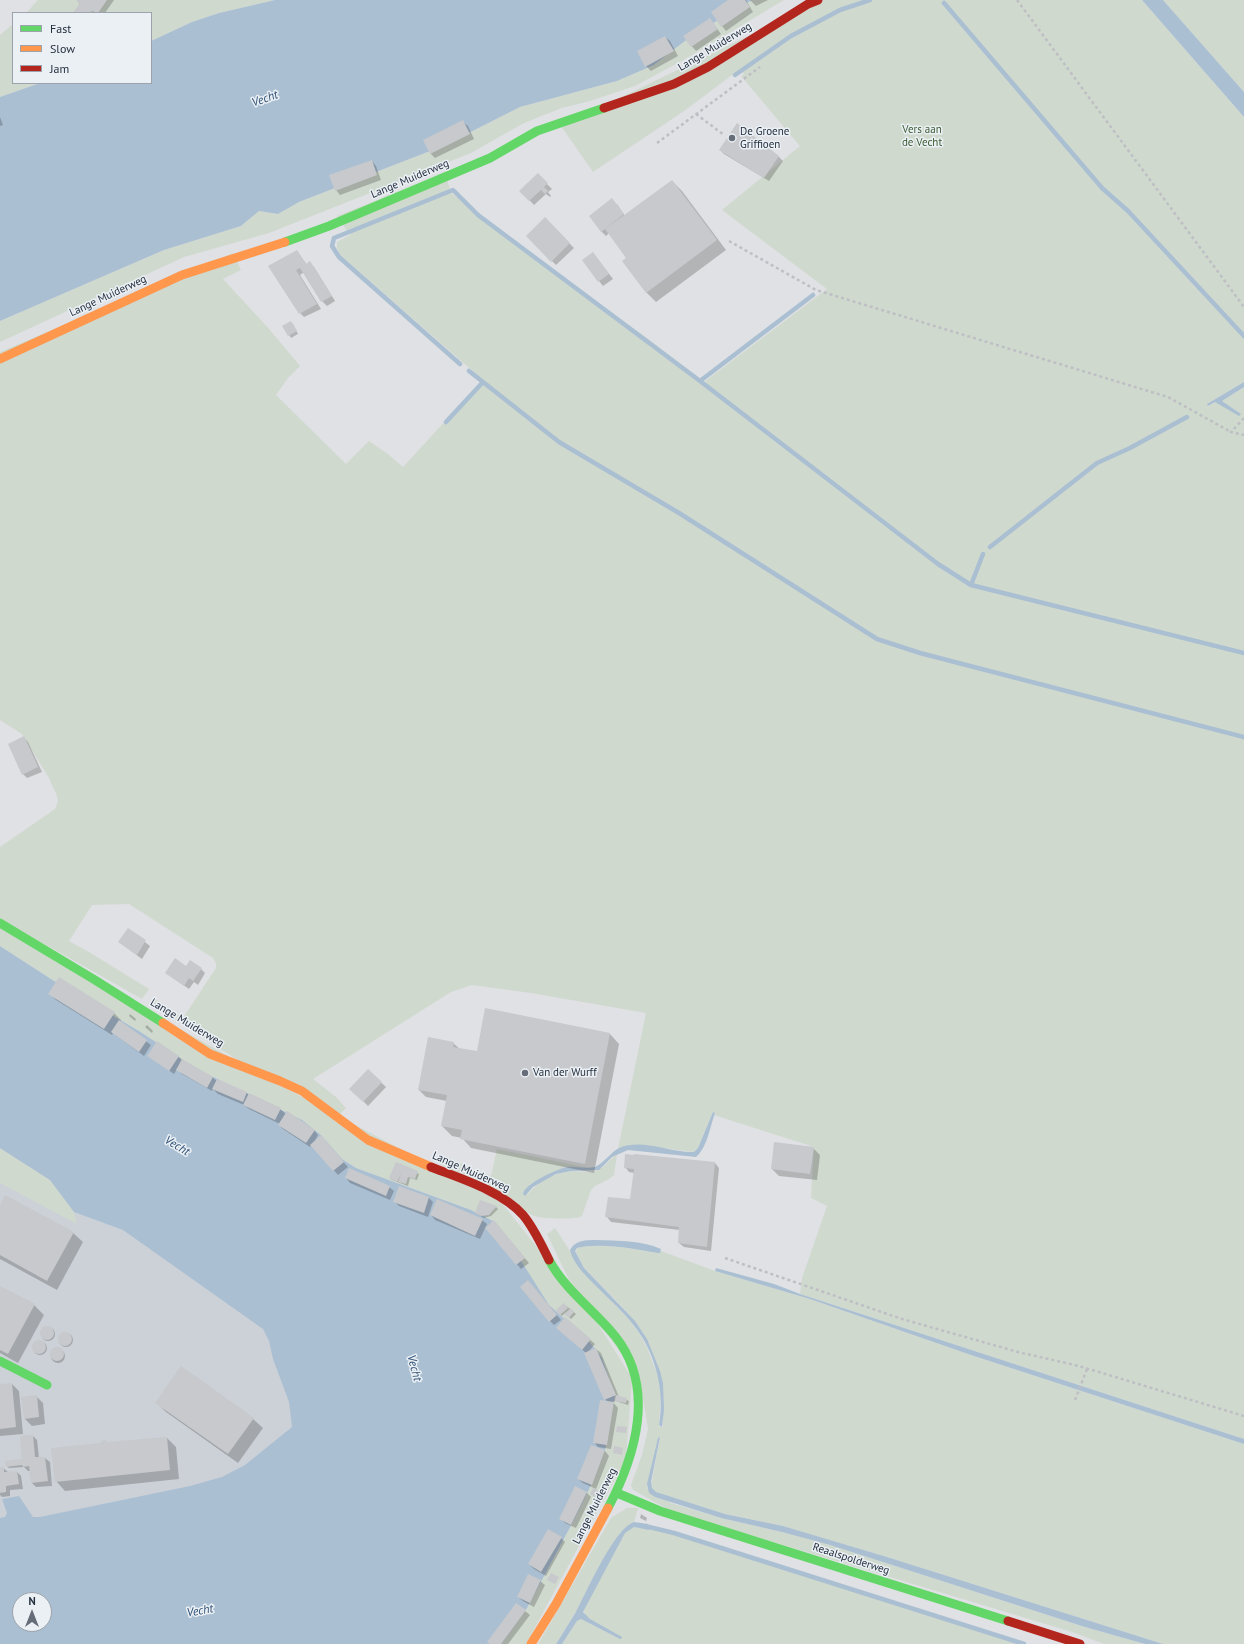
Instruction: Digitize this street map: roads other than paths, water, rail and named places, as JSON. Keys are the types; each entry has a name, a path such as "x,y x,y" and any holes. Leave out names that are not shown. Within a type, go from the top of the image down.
{"street":[{"name":"Lange Muiderweg","path":"0,359 182,276 329,226 490,158 538,131 674,84 708,67 808,4 818,0"},
{"name":"Lange Muiderweg","path":"0,923 84,973 211,1054 303,1091 354,1132 369,1140 500,1196 514,1206 533,1227 559,1276 583,1305 620,1340 627,1350 634,1368 637,1387 638,1412 630,1461 617,1493 551,1613 531,1644"},
{"path":"0,1361 47,1385"},
{"name":"Reaalspolderweg","path":"617,1493 660,1511 1080,1644"}],"water":[{"name":"Vecht","path":"275,0 752,0 690,37 654,65 617,81 520,107 443,146 299,202 278,214 259,211 241,226 164,250 0,321 0,97 37,84 152,84 152,41 192,22 219,13"},
{"path":"1142,0 1163,0 1244,92 1244,117"},
{"path":"1244,382 1244,387 1222,401 1241,414 1239,416 1215,402 1208,406 1207,404"},
{"name":"Vecht","path":"0,946 51,979 139,1031 197,1069 302,1120 322,1136 342,1159 356,1168 471,1210 493,1221 504,1234 549,1305 588,1340 602,1358 615,1396 605,1450 592,1483 527,1608 501,1644 0,1644 0,1518 5,1517 7,1513 2,1499 19,1496 33,1517 40,1517 190,1486 222,1477 245,1465 292,1427 289,1402 273,1359 269,1341 263,1329 123,1230 74,1212 50,1180 0,1148"},
{"path":"713,1112 715,1113 706,1143 696,1157 628,1150 612,1157 599,1170 571,1171 556,1174 533,1187 525,1196 523,1194 529,1186 549,1174 567,1167 595,1167 619,1148 628,1145 647,1145 685,1152 694,1152 698,1148"},
{"path":"596,1240 637,1242 661,1249 660,1253 658,1253 618,1247 586,1246 577,1248 575,1251 584,1268 635,1321 647,1339 660,1371 663,1383 664,1410 662,1427 659,1425 661,1412 660,1387 648,1349 631,1322 577,1265 570,1250 578,1242"},
{"path":"716,1268 774,1284 800,1294 1244,1439 1244,1444 971,1355 810,1299 715,1271"},
{"path":"660,1437 651,1482 652,1488 656,1492 725,1514 783,1526 887,1557 1163,1644 1145,1644 1085,1627 830,1545 721,1518 655,1497 649,1493 647,1484 658,1438"},
{"path":"634,1522 648,1524 650,1526 649,1530 634,1527 625,1533 583,1612 590,1619 622,1638 620,1639 581,1619 577,1621 562,1644 556,1644 576,1612 610,1548 626,1527"}],"waterway":[{"path":"735,75 791,36 840,10 870,0"},
{"path":"944,3 1102,188 1128,211 1244,336"},
{"path":"460,364 339,257 332,246 334,238 453,190 478,215 700,381 813,295"},
{"path":"446,422 483,382 469,371"},
{"path":"700,381 938,564 971,585 1244,653"},
{"path":"483,382 559,442 679,513 877,639 920,653 1244,737"},
{"path":"990,547 1097,463 1130,448 1187,417"},
{"path":"971,585 983,554"},
{"path":"649,1527 674,1533 1024,1644"}],"place":[{"name":"De Groene Griffioen","path":"732,138"},
{"name":"Van der Wurff","path":"525,1073"}],"park label":[{"name":"Vers aan de Vecht","path":"922,136"}]}
